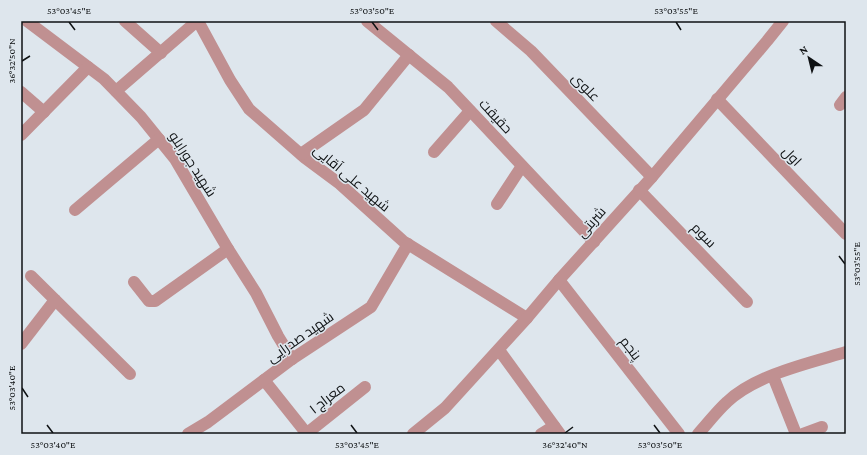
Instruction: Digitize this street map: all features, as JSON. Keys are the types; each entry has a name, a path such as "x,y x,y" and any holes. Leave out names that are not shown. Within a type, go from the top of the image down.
{"street":[{"name":"شهید جورابلو","path":"27,21 104,79 141,117 175,159 228,249 256,293 278,336 292,359"},
{"path":"125,21 161,53"},
{"path":"116,91 198,21"},
{"name":"شهید علی آقایی","path":"198,21 230,80 249,109 301,154 340,184 403,241 528,318"},
{"name":"حقیقت","path":"367,21 448,88 594,242"},
{"name":"علوی","path":"496,21 531,51 652,177"},
{"name":"شربتی","path":"413,434 445,408 528,318 559,280 652,177 783,21"},
{"path":"301,154 364,110 409,55"},
{"path":"21,135 88,67"},
{"path":"21,92 44,112"},
{"name":"اول","path":"717,99 846,234"},
{"path":"434,152 470,111"},
{"path":"75,210 159,139"},
{"path":"497,204 522,166"},
{"name":"سوم","path":"640,190 747,302"},
{"name":"شهید صدرایی","path":"188,434 208,422 292,359 371,307 408,244"},
{"path":"134,282 149,301 155,301 228,249"},
{"path":"31,276 130,374"},
{"name":"پنجم","path":"559,280 679,434"},
{"path":"21,344 55,300"},
{"path":"498,350 557,430 541,434"},
{"path":"698,434 728,401 749,386 772,376 846,352"},
{"path":"772,376 796,434"},
{"path":"264,380 306,434"},
{"name":"معراج ۱","path":"306,434 365,387"},
{"path":"803,434 822,426"}]}
